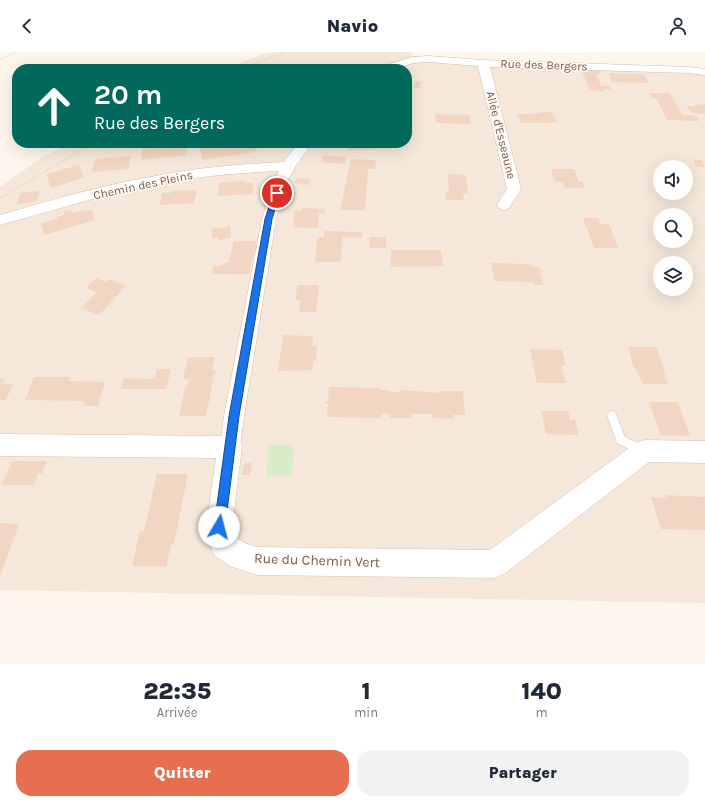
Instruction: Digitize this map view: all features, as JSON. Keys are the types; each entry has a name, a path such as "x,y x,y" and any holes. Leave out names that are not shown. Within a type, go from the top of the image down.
{"street":[{"name":"Rue des Bergers","path":"400,64 412,60 425,59 483,63 688,70 705,72"},
{"name":"Allée d'Esseaune","path":"483,63 514,189 504,205"},
{"path":"0,445 230,448 234,416 269,219 281,180 288,166 301,148"},
{"name":"Chemin des Pleins","path":"0,220 60,203 164,178 233,170 288,166"},
{"name":"Rue du Chemin Vert","path":"230,448 219,527 224,545 240,556 257,561 494,564 645,452"},
{"path":"645,452 705,452"}],"lane":[{"path":"612,415 620,440 645,452"}],"path":[{"path":"0,59 17,52"},
{"path":"254,64 285,52"},
{"path":"0,198 85,148"}],"shaded area":[{"path":"272,52 412,52 412,56 705,73 705,603 0,590 0,187 44,156 61,148 412,148 412,64 238,64"}],"green space":[{"path":"269,445 294,445 292,475 266,476"}],"building":[{"path":"581,68 598,69 600,74 596,74 601,86 609,86 611,90 602,89 604,92 589,89"},
{"path":"609,73 644,74 648,83 612,82"},
{"path":"416,81 422,82 419,88 413,87"},
{"path":"650,93 670,93 682,115 697,116 699,121 667,120 657,99 653,99"},
{"path":"695,104 705,105 705,114 691,113 686,106 696,106"},
{"path":"552,112 557,123 520,123 517,114 533,114"},
{"path":"435,114 470,115 471,124 436,123"},
{"path":"187,148 187,155 141,160 142,149"},
{"path":"200,148 256,148 257,151 250,153 202,160"},
{"path":"347,148 393,148 348,151"},
{"path":"323,155 346,157 345,164 322,162"},
{"path":"131,156 129,169 92,172 95,159"},
{"path":"351,159 376,160 375,169 368,169 365,210 340,210"},
{"path":"693,159 702,160 705,167 696,167"},
{"path":"79,165 84,178 51,188 46,174"},
{"path":"551,169 574,169 579,182 583,182 584,188 565,188 563,182 555,182"},
{"path":"448,174 466,175 468,193 463,193 464,200 446,200 445,192 449,192"},
{"path":"297,178 310,179 308,185 295,183"},
{"path":"245,181 245,183 253,183 253,194 218,196 219,183"},
{"path":"197,190 194,203 160,205 162,193"},
{"path":"40,191 36,202 17,204 20,193"},
{"path":"302,208 325,209 324,214 319,213 318,228 293,227 295,211 301,211"},
{"path":"92,209 95,220 44,235 41,223 57,219 57,217 64,215 64,212 71,210 72,213"},
{"path":"583,218 599,218 600,224 609,224 618,248 594,248"},
{"path":"230,226 231,238 218,240 218,237 212,238 212,229"},
{"path":"324,231 362,232 362,238 342,237 341,262 315,262 317,237 324,237"},
{"path":"369,237 386,237 386,248 369,248"},
{"path":"234,241 257,241 249,274 212,274 214,266 222,266 223,263 228,263"},
{"path":"391,250 441,250 443,266 391,267"},
{"path":"491,263 529,264 530,266 539,267 543,285 534,285 533,282 494,281"},
{"path":"96,278 106,282 109,279 126,286 99,315 81,308 97,292 86,288"},
{"path":"297,285 319,285 316,312 299,312 300,300 296,300"},
{"path":"283,335 313,336 312,346 317,346 316,361 313,361 313,370 278,371"},
{"path":"628,347 656,347 668,384 643,384 633,366"},
{"path":"530,349 562,350 566,365 561,365 566,383 537,383"},
{"path":"188,357 215,357 212,370 215,370 206,416 179,416 185,388 187,388 189,379 183,379"},
{"path":"157,369 171,369 166,389 121,389 124,378 155,379"},
{"path":"34,377 70,377 69,381 105,382 98,406 83,406 84,401 25,400"},
{"path":"0,379 5,379 3,384 13,384 6,400 0,400"},
{"path":"329,387 381,388 381,390 390,390 391,392 400,392 400,390 441,393 441,391 463,391 465,415 453,415 453,419 433,418 432,414 411,414 412,418 390,418 390,414 381,413 381,418 327,417 328,405 325,402 328,401"},
{"path":"649,402 678,402 690,436 661,435"},
{"path":"541,411 568,411 570,420 575,420 579,435 546,434"},
{"path":"12,461 47,461 42,474 38,474 34,485 2,485"},
{"path":"244,463 252,463 250,475 242,475"},
{"path":"157,474 188,474 174,544 171,544 166,567 132,566 140,531 144,531"},
{"path":"665,495 705,497 705,530 661,529 651,497 666,498"},
{"path":"0,523 19,524 0,576"}],"route":[{"path":"219,527 234,416 269,219 277,193"}]}
